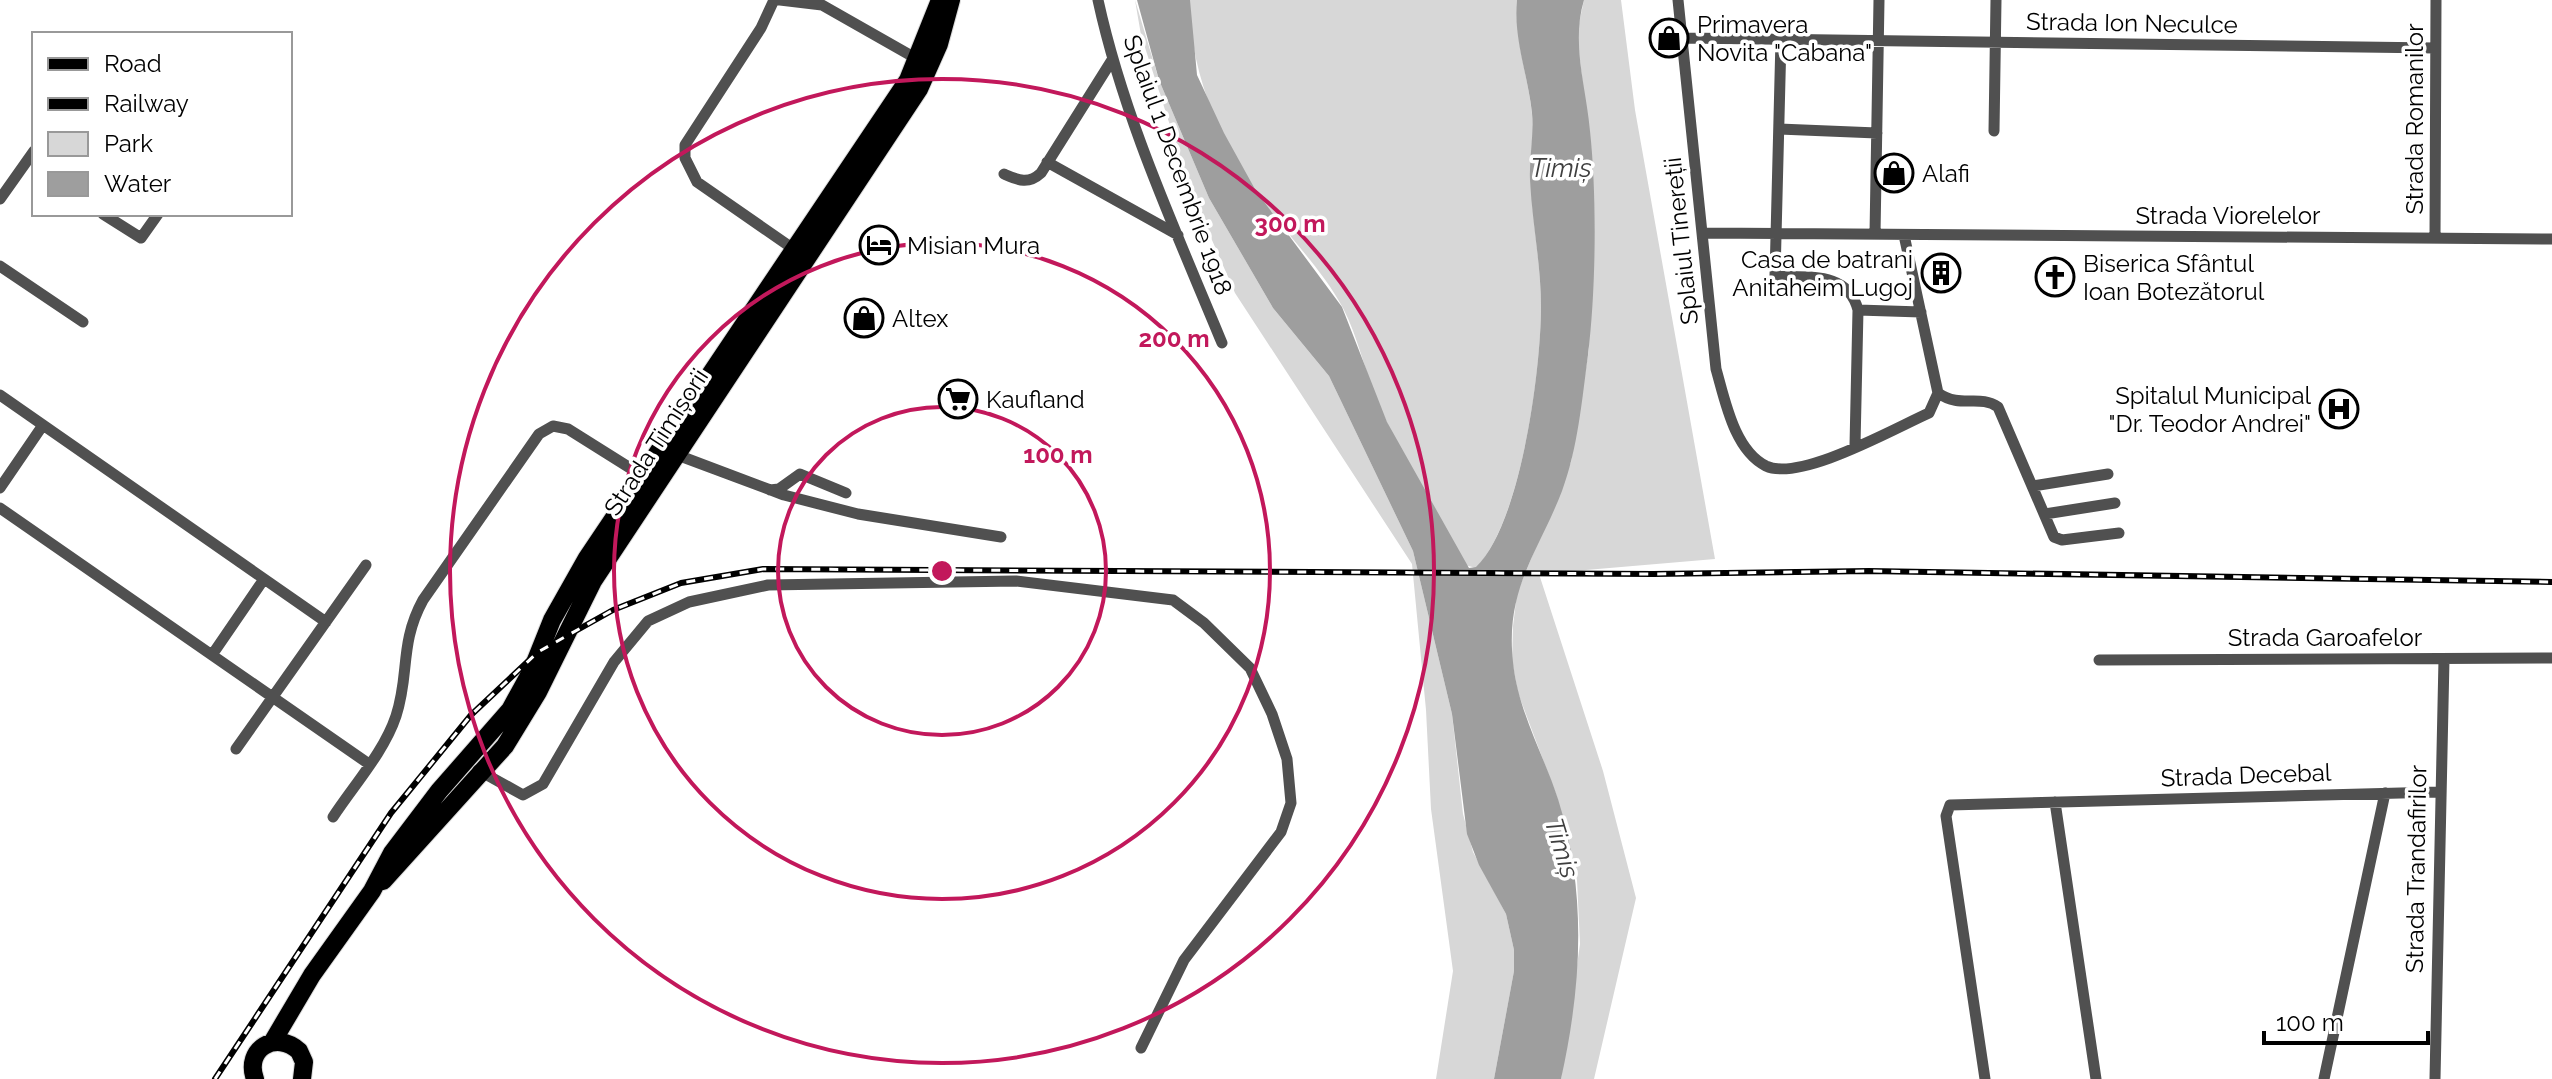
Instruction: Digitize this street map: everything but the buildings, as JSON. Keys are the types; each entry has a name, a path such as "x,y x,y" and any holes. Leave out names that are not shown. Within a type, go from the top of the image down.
{"main road":[{"name":"Strada Timișorii","path":"668,452 795,250 908,80 940,0"},
{"name":"Strada Timișorii","path":"250,1074 256,1052 273,1041 372,891 392,853 474,768 510,710 569,588 649,480 919,89 939,44 951,0"},
{"path":"297,1001 299,1051 304,1062 302,1079"},
{"path":"273,1041 287,1042 299,1051"}],"street":[{"path":"795,250 697,182 685,158 685,145 777,0 822,5 917,59"},
{"name":"Splaiul 1 Decembrie 1918","path":"1098,0 1112,60 1162,197 1222,343"},
{"name":"Splaiul Tinereții","path":"1678,0 1716,369 1731,419 1745,446 1765,465 1798,469 1855,445"},
{"path":"1875,234 1879,0"},
{"path":"1994,131 1996,0"},
{"name":"Strada Romanilor","path":"2435,238 2436,0"},
{"name":"Strada Ion Neculce","path":"1684,38 2435,48"},
{"path":"1781,39 1775,276 1841,283 1850,289 1858,310 1855,445 1929,413 1938,393 1904,235"},
{"path":"1004,174 1023,182 1034,180 1112,60"},
{"path":"1779,129 1877,133"},
{"path":"1047,162 1178,235"},
{"path":"0,199 29,167"},
{"path":"1151,221 1162,197"},
{"path":"106,216 141,238 157,216"},
{"name":"Strada Viorelelor","path":"1702,233 2552,239"},
{"path":"0,266 83,322"},
{"path":"1858,310 1921,312"},
{"path":"1938,393 1956,403 1990,402 1998,407 2054,537 2062,540 2119,533"},
{"path":"0,395 326,622"},
{"path":"0,488 43,425"},
{"path":"333,817 385,741 397,715 404,653 413,618 539,434 553,426 568,429 649,480"},
{"path":"668,452 770,490 858,514 1001,537"},
{"path":"770,490 779,489 800,474 846,493"},
{"path":"2033,486 2108,474"},
{"path":"2045,514 2115,503"},
{"path":"0,508 369,764"},
{"path":"236,749 366,565"},
{"path":"212,655 264,579"},
{"path":"474,768 523,795 543,784 614,662 648,621 689,602 768,585 1016,581 1173,600 1204,623 1250,668 1272,714 1287,759 1291,803 1281,832 1184,960 1141,1048"},
{"name":"Strada Garoafelor","path":"2099,660 2552,658"},
{"name":"Strada Trandafirilor","path":"2435,1079 2444,659"},
{"name":"Strada Decebal","path":"1985,1079 1946,816 1950,805 2439,792"},
{"path":"2324,1079 2385,793"},
{"path":"2055,802 2096,1079"}],"green space":[{"path":"1135,0 1159,80 1209,198 1273,308 1329,376 1413,551 1452,714 1463,814 1473,852 1506,914 1514,950 1514,971 1494,1079 1436,1079 1453,971 1431,809 1426,710 1412,564 1235,293 1192,194 1141,35"},
{"path":"1190,0 1517,0 1519,43 1532,114 1531,177 1541,292 1540,335 1532,406 1516,482 1492,546 1476,568 1465,565 1406,463 1377,399 1343,308 1318,270 1253,188 1224,138 1212,112 1196,57"},
{"path":"1584,0 1621,0 1635,110 1715,559 1539,574 1603,771 1636,898 1594,1079 1561,1079 1580,944 1577,880 1557,797 1518,693 1512,660 1517,593 1571,462 1589,349 1592,169 1577,33"}],"water":[{"name":"Timiș","path":"1137,0 1190,0 1197,75 1224,133 1256,191 1342,307 1387,422 1469,568 1476,567 1492,546 1516,482 1532,405 1540,334 1541,291 1530,180 1532,113 1519,42 1517,0 1584,0 1579,49 1590,131 1595,213 1588,355 1572,458 1562,491 1519,592 1512,636 1520,698 1558,799 1574,869 1577,973 1561,1079 1494,1079 1514,971 1514,950 1506,914 1479,865 1467,834 1452,714 1413,551 1329,376 1273,308 1209,198 1159,80"}],"railway":[{"path":"215,1079 391,813 471,715 538,652 613,610 681,583 763,569 1653,574 1869,571 2552,582"}],"place":[{"name":"Primavera Novita \"Cabana\"","path":"1669,38"},
{"name":"Alafi","path":"1894,173"},
{"name":"Misian Mura","path":"879,245"},
{"name":"Casa de batrani Anitaheim Lugoj","path":"1941,273"},
{"name":"Biserica Sfântul Ioan Botezătorul","path":"2055,277"},
{"name":"Altex","path":"864,318"},
{"name":"Kaufland","path":"958,399"},
{"name":"Spitalul Municipal \"Dr. Teodor Andrei\"","path":"2339,409"}]}
